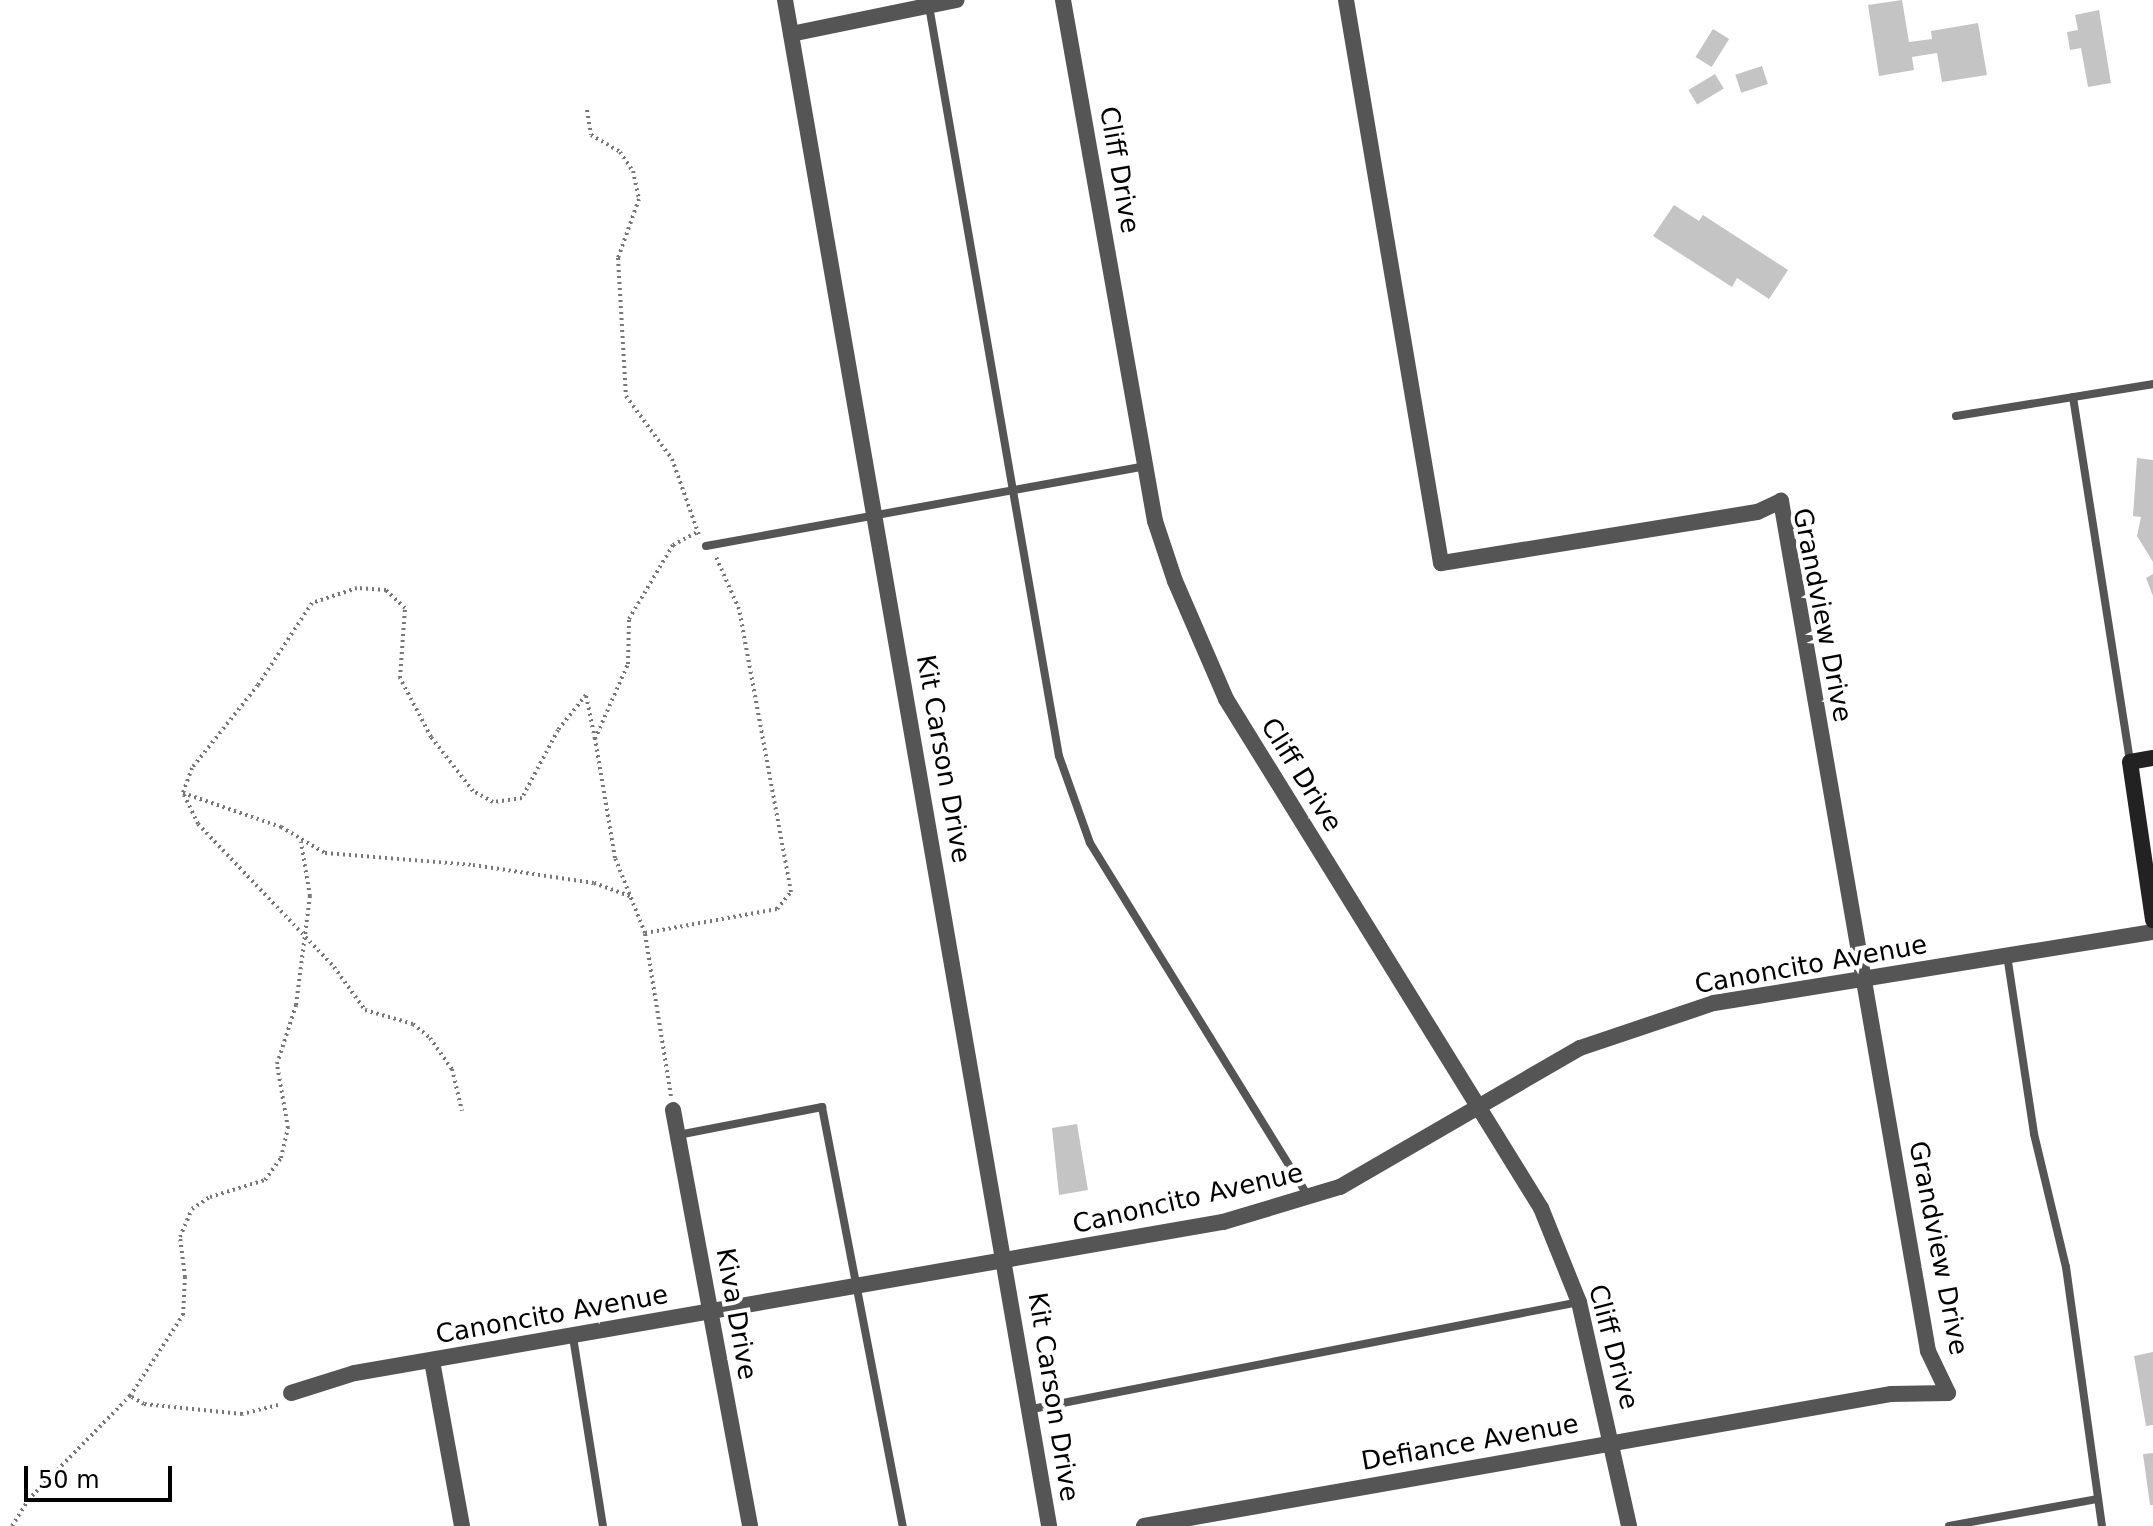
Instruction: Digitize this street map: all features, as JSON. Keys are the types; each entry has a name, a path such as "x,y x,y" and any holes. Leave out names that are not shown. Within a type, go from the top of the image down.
{"main road":[{"path":"2153,758 2130,762 2153,920"}],"street":[{"name":"Kit Carson Drive","path":"785,0 1007,1263 1049,1526"},
{"path":"791,34 957,0"},
{"name":"Cliff Drive","path":"1063,0 1155,521 1175,581 1226,699 1541,1208 1579,1302 1613,1442 1629,1526"},
{"name":"Grandview Drive","path":"1346,0 1441,563 1757,512 1781,501 1928,1351 1948,1393"},
{"name":"Canoncito Avenue","path":"291,1393 355,1373 857,1285 1007,1263 1223,1222 1340,1187 1580,1048 1714,1003 2153,932"},
{"name":"Kiva Drive","path":"673,1110 750,1526"},
{"path":"432,1361 462,1526"},
{"name":"Defiance Avenue","path":"1144,1526 1891,1394 1948,1393"}],"lane":[{"path":"928,6 1059,756 1090,843 1309,1198"},
{"path":"1956,416 2153,384"},
{"path":"2073,397 2130,762"},
{"path":"706,546 1145,466"},
{"path":"2007,955 2034,1134 2066,1267 2102,1526"},
{"path":"678,1135 822,1107 903,1526"},
{"path":"1032,1409 1579,1302"},
{"path":"573,1337 603,1526"},
{"path":"1949,1526 2097,1499"}],"path":[{"path":"587,110 591,135 620,152 633,171 639,199 618,258 626,396 672,459 697,532 719,560 739,609 791,892 777,909 645,933"},
{"path":"595,739 628,664 629,619 673,545 697,532"},
{"path":"462,1111 452,1069 430,1038 413,1024 365,1010 307,940 198,824 183,793 192,768 258,685 312,603 357,588 386,590 405,608 400,678 431,737 473,791 493,802 522,798 558,730 586,695 615,858 645,933 673,1110"},
{"path":"183,793 281,827 325,853 473,865 594,883 630,896"},
{"path":"12,1526 28,1500 130,1396 183,1315 185,1277 180,1237 192,1209 210,1197 265,1180 281,1158 288,1128 277,1064 296,1005 307,940 310,896 301,841"},
{"path":"130,1396 144,1404 242,1414 286,1402 291,1393"}],"building":[{"path":"1902,0 1909,42 1932,39 1931,31 1978,23 1987,75 1942,82 1937,53 1912,57 1914,70 1879,76 1868,5"},
{"path":"2099,10 2111,83 2088,87 2081,48 2070,50 2067,32 2078,30 2075,15"},
{"path":"1713,29 1729,39 1712,67 1696,57"},
{"path":"1762,66 1768,84 1741,93 1735,75"},
{"path":"1715,74 1724,89 1697,105 1688,90"},
{"path":"1674,205 1699,221 1703,215 1788,270 1769,299 1737,278 1732,287 1653,236"},
{"path":"2137,458 2153,460 2153,562 2137,536 2141,517 2133,516"},
{"path":"2153,574 2153,596 2146,578"},
{"path":"1077,1124 1088,1190 1059,1195 1052,1128"},
{"path":"2153,1352 2153,1425 2146,1426 2134,1356"},
{"path":"2153,1453 2153,1505 2150,1505 2143,1454"}]}
